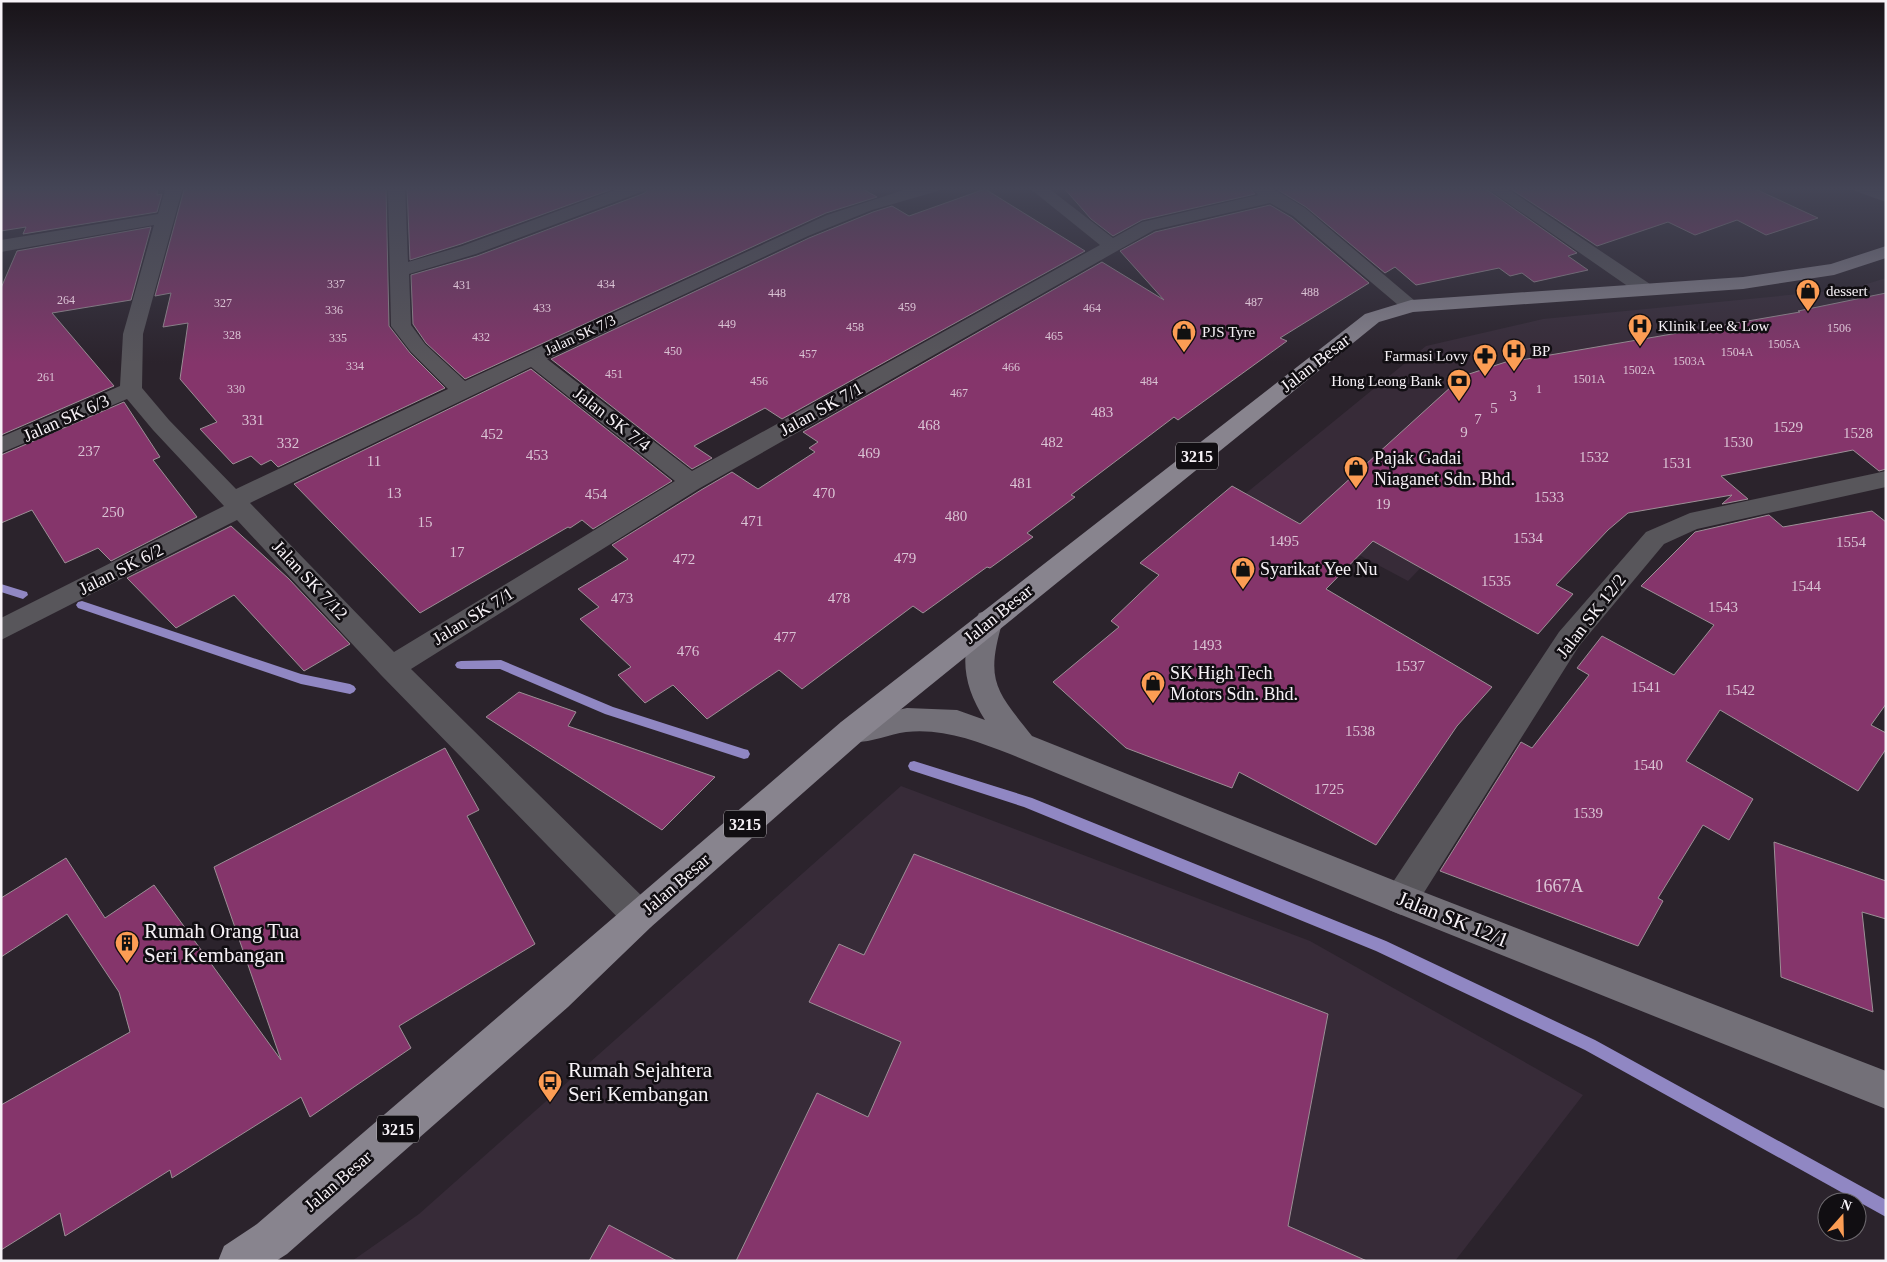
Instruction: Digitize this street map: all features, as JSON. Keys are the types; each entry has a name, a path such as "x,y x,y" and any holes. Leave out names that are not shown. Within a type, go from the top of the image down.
{"main road":[{"name":"Jalan Besar","path":"239,1261 272,1239 555,994 639,916 852,731 989,620 1372,318 1400,309 1761,280 1834,268 1886,252"},
{"path":"989,620 979,651 978,678 987,700 1021,745"},
{"name":"Jalan SK 12/1","path":"852,731 907,720 957,722 1021,745 1401,899 1886,1090"}],"street":[{"path":"131,389 133,334 158,246"},
{"path":"398,246 401,326 418,348 462,390"},
{"path":"399,271 480,246"},
{"name":"Jalan SK 7/3","path":"238,504 462,390 774,246"},
{"name":"Jalan SK 7/1","path":"391,667 691,482 1112,246"},
{"path":"1322,246 1400,309"},
{"path":"1581,246 1646,290"},
{"name":"Jalan SK 7/4","path":"532,357 691,482"},
{"name":"Jalan SK 6/3","path":"1,446 131,389"},
{"name":"Jalan SK 7/12","path":"131,389 168,432 391,667 639,916"},
{"name":"Jalan SK 12/2","path":"1401,899 1569,639 1655,538 1690,522 1882,483"},
{"name":"Jalan SK 6/2","path":"1,630 238,504"}],"shaded area":[{"path":"1886,278 1886,370 1548,436 1408,581 1245,494 1426,346 1543,319 1851,289"},
{"path":"901,786 1310,941 1583,1095 1455,1261 352,1261 419,1214"}],"building":[{"path":"46,246 146,246 131,300 52,313 114,386 1,435 1,288 17,251"},
{"path":"169,246 387,246 389,326 410,353 445,388 278,467 271,460 261,465 251,456 233,464 200,429 217,422 180,379 188,323 163,327 171,293 155,296"},
{"path":"409,246 455,246 410,260"},
{"path":"504,246 754,246 465,379 426,343 413,324 411,275 477,256"},
{"path":"792,246 1077,246 1085,251 782,419 765,408 694,446 712,458 692,469 551,359"},
{"path":"1129,246 1325,246 1369,283 1280,338 1287,341 1178,420 1174,417 1071,495 1075,497 1027,533 1033,537 990,568 987,567 923,613 913,606 802,689 779,670 707,719 673,685 645,703 618,675 631,667 580,619 599,607 578,589 628,559 612,545 732,472 758,489 815,452 809,448 818,442 803,432 1102,262 1164,300 1120,251"},
{"path":"1353,246 1567,246 1577,253 1568,256 1588,270 1534,282 1522,273 1510,276 1499,268 1416,285 1395,267 1385,273"},
{"path":"1886,293 1886,469 1879,471 1853,450 1721,476 1748,499 1722,504 1732,495 1628,513 1608,530 1556,585 1573,594 1538,634 1373,541 1326,589 1492,687 1457,726 1376,845 1239,772 1232,788 1126,748 1053,682 1119,627 1111,621 1159,575 1140,563 1232,486 1300,524 1463,376 1518,358 1521,360 1800,312 1798,311"},
{"path":"531,369 672,481 593,529 582,520 570,528 568,527 420,613 294,484"},
{"path":"124,402 160,457 153,460 197,517 111,561 98,548 65,563 32,510 1,523 1,455"},
{"path":"1872,511 1886,522 1886,704 1871,725 1886,733 1886,749 1858,791 1720,710 1686,761 1753,799 1729,840 1703,825 1658,898 1663,901 1638,946 1440,871 1521,742 1532,748 1589,675 1577,668 1602,636 1674,675 1714,625 1641,586 1695,532 1769,515 1783,527"},
{"path":"231,526 289,579 350,644 304,671 234,595 176,628 127,578"},
{"path":"519,692 576,712 568,726 715,777 662,830 486,717"},
{"path":"445,748 479,810 467,816 535,944 399,1026 411,1048 310,1117 301,1097 172,1178 170,1170 65,1236 60,1213 1,1250 1,1105 130,1032 119,992 67,914 1,957 1,898 66,858 105,918 154,885 281,1060 214,867"},
{"path":"1774,842 1886,881 1886,919 1862,912 1873,1012 1781,977"},
{"path":"914,854 1328,1014 1288,1226 1367,1261 736,1261 817,1093 868,1117 901,1042 809,1002 839,944 864,955"},
{"path":"609,1225 677,1261 589,1261"}],"waterway":[{"path":"1,588 23,595"},
{"path":"82,605 301,679 350,689"},
{"path":"461,665 501,664 609,711 744,754"},
{"path":"914,766 1027,802 1381,946 1590,1045 1886,1209"}],"place":[{"name":"dessert","path":"1808,312"},
{"name":"Klinik Lee & Low","path":"1640,347"},
{"name":"PJS Tyre","path":"1184,353"},
{"name":"BP","path":"1514,372"},
{"name":"Farmasi Lovy","path":"1485,377"},
{"name":"Hong Leong Bank","path":"1459,402"},
{"name":"Pajak Gadai Niaganet Sdn. Bhd.","path":"1356,489"},
{"name":"Syarikat Yee Nu","path":"1243,590"},
{"name":"SK High Tech Motors Sdn. Bhd.","path":"1153,704"},
{"name":"Rumah Orang Tua Seri Kembangan","path":"127,964"},
{"name":"Rumah Sejahtera Seri Kembangan","path":"550,1103"}]}
